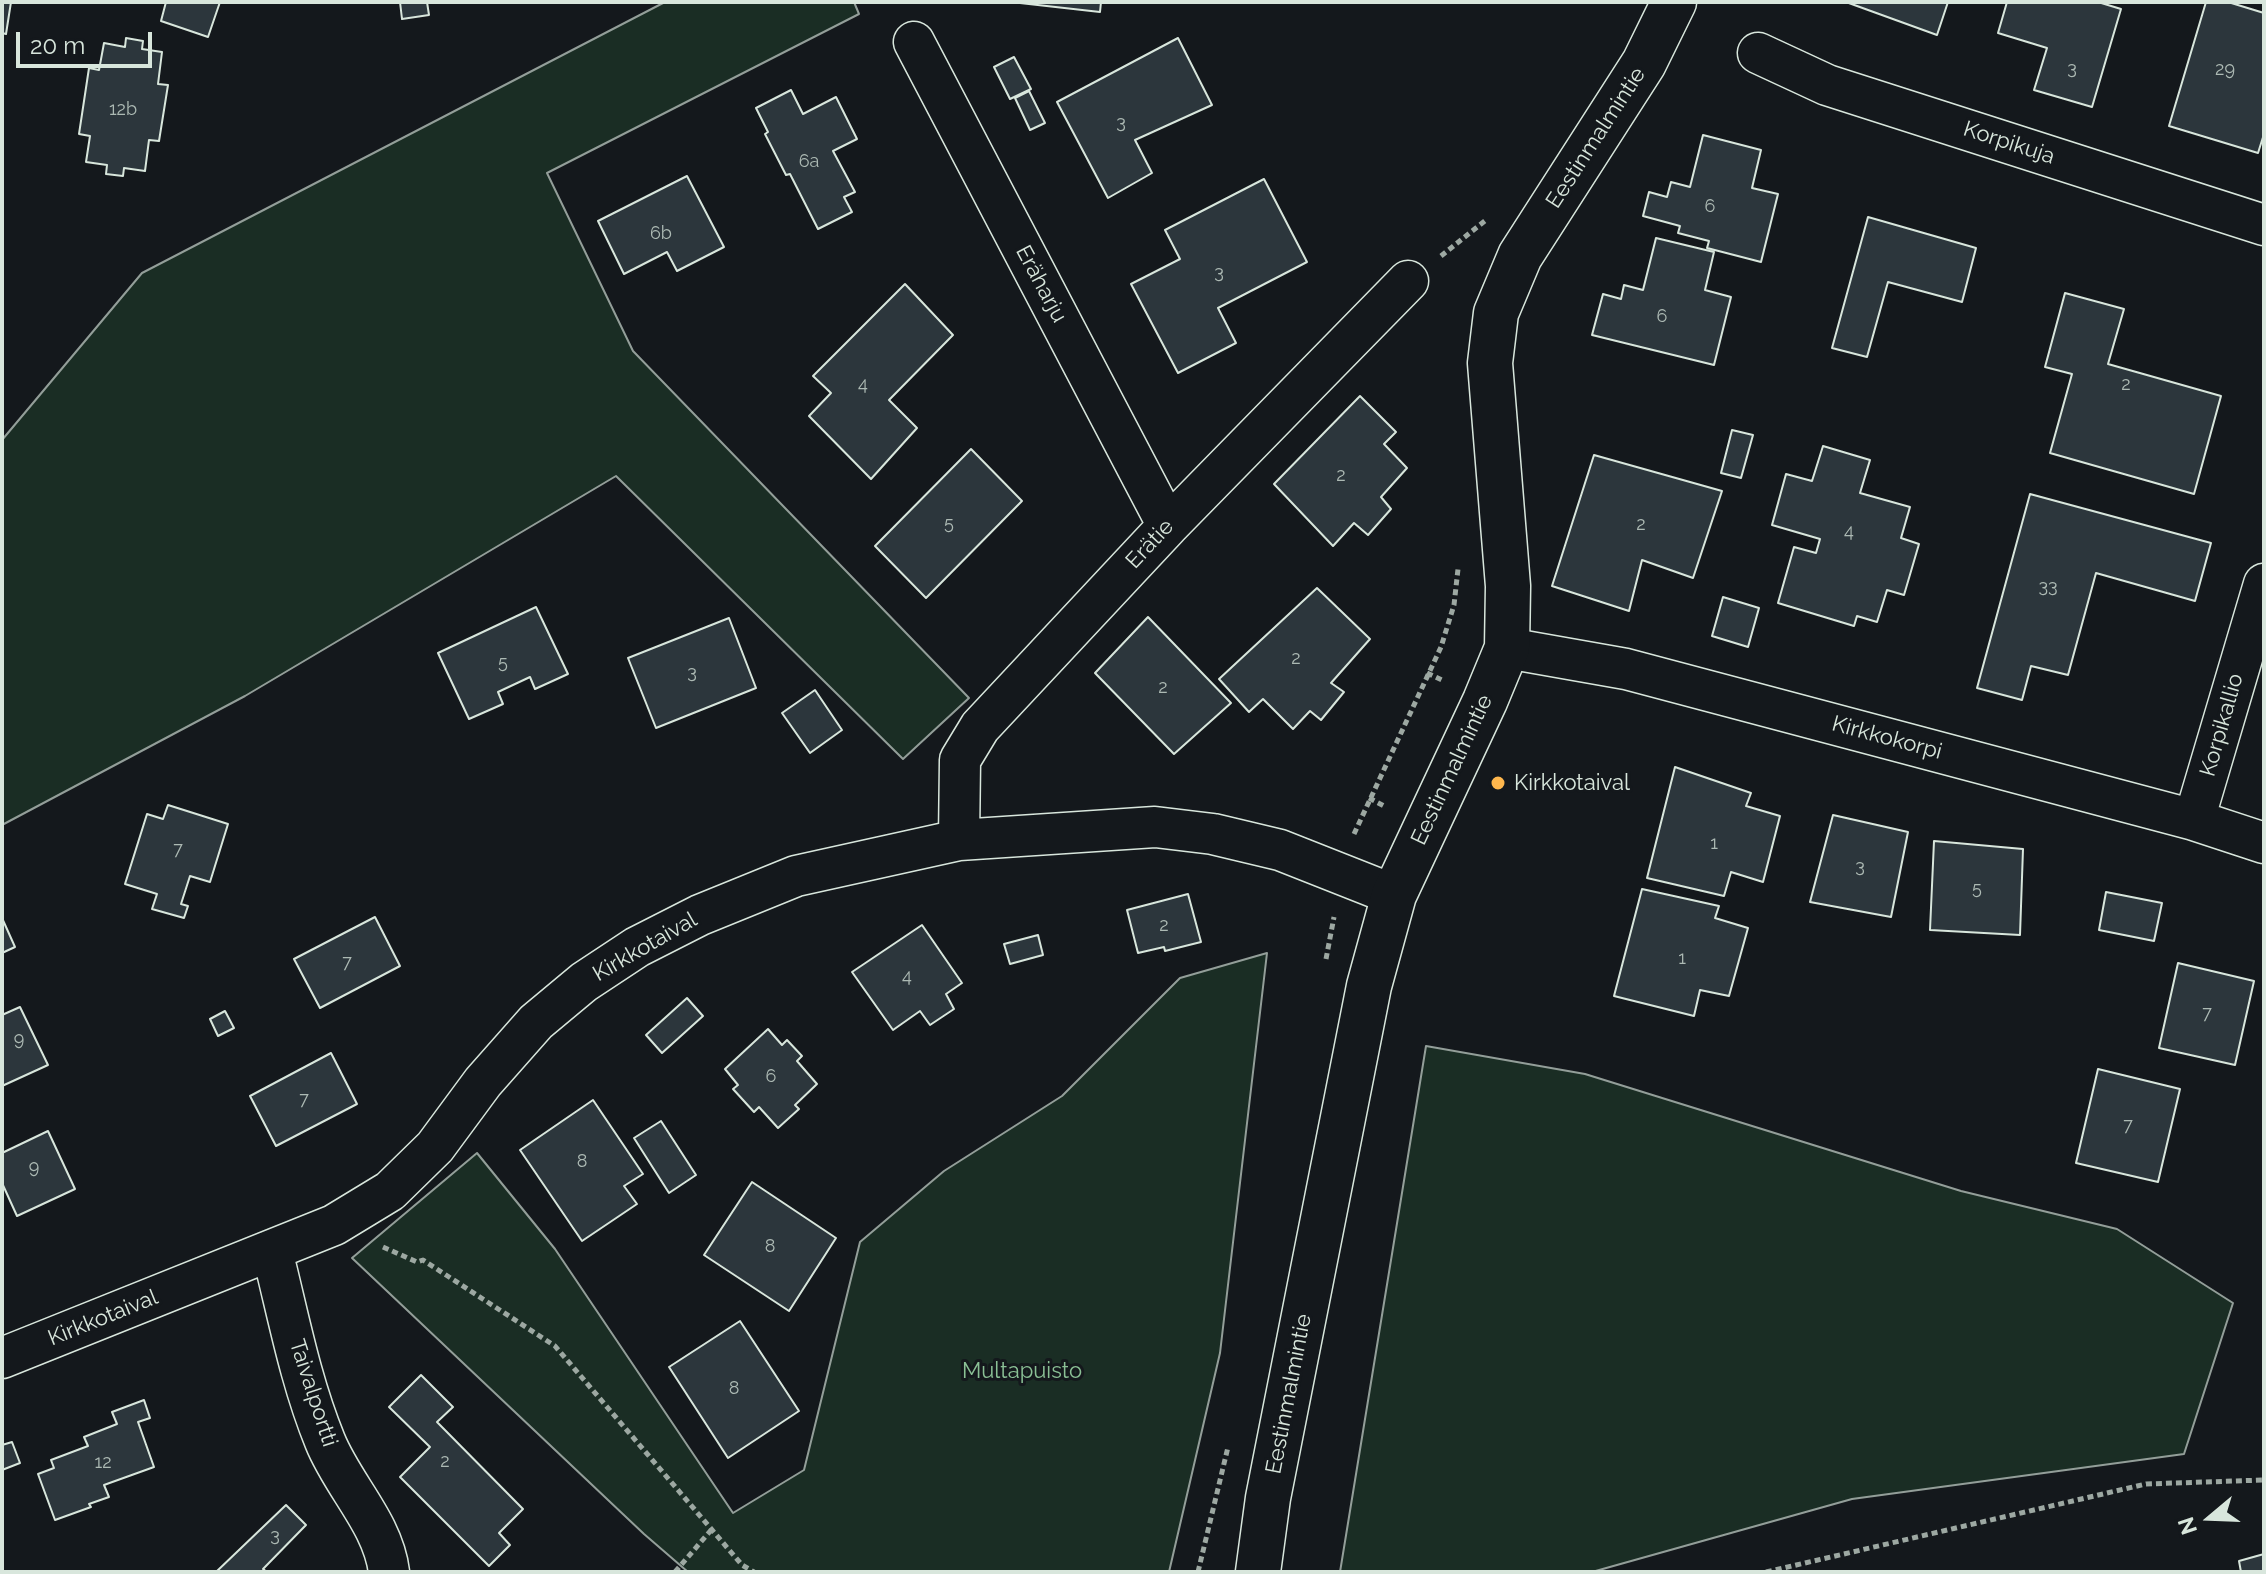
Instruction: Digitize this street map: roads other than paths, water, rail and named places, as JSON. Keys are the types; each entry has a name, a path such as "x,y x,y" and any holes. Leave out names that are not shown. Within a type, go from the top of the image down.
{"street":[{"name":"Eestinmalmintie","path":"1258,1572 1268,1498 1369,986 1394,895 1507,648 1508,586 1490,363 1496,313 1520,256 1644,63 1674,2"},
{"name":"Eräharju","path":"914,42 1168,526"},
{"name":"Korpikuja","path":"1758,53 1827,85 2264,225"},
{"name":"Erätie","path":"959,840 960,760 980,727 1168,526 1408,281"},
{"name":"Korpikallio","path":"2194,820 2264,584"},
{"name":"Kirkkokorpi","path":"1507,648 1626,669 2194,820 2264,843"},
{"name":"Kirkkotaival","path":"2,1358 334,1225 390,1191 435,1147 483,1082 536,1022 584,982 637,947 700,915 796,876 959,840 1155,827 1213,834 1280,850 1394,895"},
{"name":"Taivalportti","path":"272,1251 305,1382 325,1443 386,1550 389,1572"}],"place":[{"name":"Kirkkotaival","path":"1498,783"}],"park label":[{"name":"Multapuisto","path":"1022,1371"}]}
